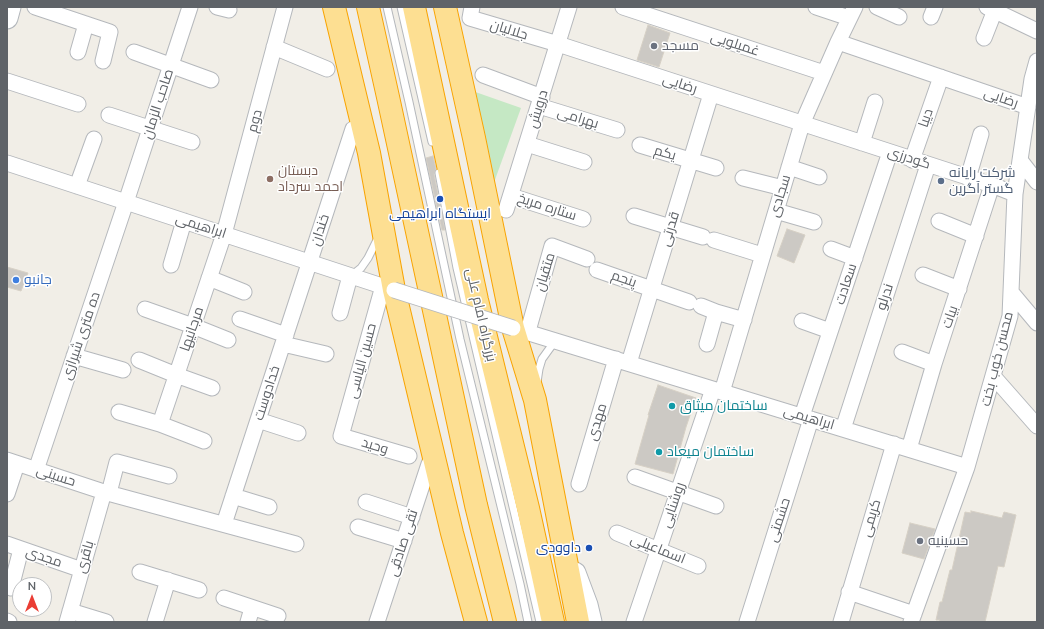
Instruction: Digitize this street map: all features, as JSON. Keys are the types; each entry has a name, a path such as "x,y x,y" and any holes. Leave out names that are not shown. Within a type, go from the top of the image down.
{"highway":[{"path":"334,7 369,153 382,227 388,288 476,622"},
{"path":"368,7 476,505 505,622"},
{"name":"بزرگراه امام علی","path":"414,7 477,300 528,508 553,622"},
{"path":"445,7 474,138 521,329 578,622"},
{"path":"452,533 460,605 464,622"}],"main road":[{"path":"559,528 587,605 590,622"}],"street":[{"path":"35,7 110,32 103,61"},
{"name":"صاحب الزمان","path":"126,202 190,7"},
{"name":"دوم","path":"224,234 285,7"},
{"name":"جلالیان","path":"472,7 470,18 558,44"},
{"name":"درویش","path":"508,203 569,7"},
{"name":"غمیلویی","path":"623,7 824,73"},
{"path":"816,7 852,12"},
{"path":"877,7 899,17"},
{"path":"984,38 991,9 1037,31"},
{"name":"سجادی","path":"718,390 744,320 802,124 852,12"},
{"path":"78,52 86,24"},
{"name":"رضایی","path":"838,42 1028,107"},
{"name":"رضایی","path":"558,44 802,124"},
{"path":"274,47 327,69"},
{"path":"134,52 210,80"},
{"name":"محسن خوب بخت","path":"913,618 968,467 1010,316 1015,194 1032,79 1037,61"},
{"name":"بهرامی","path":"483,75 540,102 617,130"},
{"name":"دیبا","path":"912,160 940,77"},
{"path":"7,81 78,104"},
{"name":"قدرتی","path":"623,361 651,289 711,94"},
{"path":"862,143 876,102"},
{"path":"109,115 192,142"},
{"name":"گودرزی","path":"802,124 1015,194"},
{"name":"خندان","path":"309,262 353,129"},
{"path":"968,178 981,134"},
{"path":"77,186 94,139"},
{"path":"527,144 584,162"},
{"name":"یکم","path":"640,145 691,160"},
{"name":"سعادت","path":"807,417 830,331 890,152"},
{"path":"691,160 716,168"},
{"path":"1020,160 1037,182"},
{"name":"ابراهیمی","path":"7,163 351,276 555,341 968,467"},
{"name":"ندرلو","path":"843,429 928,165"},
{"path":"789,167 819,177"},
{"path":"742,178 783,188"},
{"name":"بیات","path":"909,449 934,364 992,186"},
{"name":"ده متری شیرازی","path":"36,470 126,202"},
{"name":"ستاره مریخ","path":"508,203 584,219"},
{"path":"776,211 814,222"},
{"path":"634,216 762,255"},
{"path":"171,265 184,221"},
{"path":"939,221 976,236"},
{"name":"مرجانیها","path":"160,424 224,234"},
{"name":"متقیان","path":"521,329 552,246 587,259"},
{"path":"831,249 854,258"},
{"name":"خدادوست","path":"224,524 309,262"},
{"name":"پنجم","path":"597,270 716,312"},
{"path":"923,274 959,289"},
{"path":"340,313 351,276"},
{"path":"209,278 244,292"},
{"name":"حسین الیاسی","path":"341,436 388,288"},
{"path":"1011,292 1037,323"},
{"path":"145,309 228,340"},
{"path":"707,344 716,312 744,320"},
{"path":"240,319 284,340 326,354"},
{"path":"802,320 830,331"},
{"path":"902,352 934,364"},
{"path":"74,356 123,370"},
{"path":"140,360 212,388"},
{"name":"مهدی","path":"578,484 623,361"},
{"path":"993,376 1037,426"},
{"name":"روشنایی","path":"634,622 678,493 718,390"},
{"path":"119,412 160,424 204,441"},
{"name":"حشمتی","path":"747,622 807,417"},
{"path":"258,420 298,433"},
{"name":"وحید","path":"341,436 409,456"},
{"name":"کریمی","path":"841,622 894,444"},
{"path":"7,494 12,462"},
{"name":"حسینی","path":"12,462 106,492"},
{"name":"باقری","path":"68,616 106,492 117,462 169,476"},
{"name":"تقی صادقی","path":"377,622 429,464"},
{"path":"635,477 716,506"},
{"path":"106,492 296,544"},
{"path":"233,496 269,507"},
{"path":"366,502 412,517"},
{"path":"358,527 404,541"},
{"name":"اسماعیلی","path":"617,533 698,566"},
{"path":"11,588 14,546"},
{"name":"مجدی","path":"14,546 82,570"},
{"path":"140,572 198,590"},
{"path":"155,622 168,580"},
{"path":"849,592 913,618"},
{"path":"224,598 278,616"},
{"path":"248,622 252,608"},
{"path":"68,616 106,622"}],"lane":[{"path":"386,7 411,109 460,339 528,622"},
{"path":"401,7 434,150"},
{"path":"437,165 459,276 540,622"},
{"path":"351,276 361,268 368,258 382,227"},
{"path":"535,400 539,368 542,359 555,341"}],"green space":[{"path":"464,88 521,108 488,199"}],"building":[{"name":"مسجد","path":"648,25 670,33 659,67 637,60"},
{"path":"433,156 436,169 434,174 445,230 442,230 426,158"},
{"path":"787,229 805,235 794,263 777,256"},
{"name":"جانبو","path":"7,267 28,273 21,291 7,287"},
{"path":"658,385 696,398 673,474 635,464 648,415"},
{"path":"971,511 1002,518 1004,512 1016,515 1004,567 998,566 985,622 939,622 940,620 936,620 940,602 942,602 950,570 952,570 965,512 971,513"},
{"name":"حسینیه","path":"910,523 935,529 924,559 902,553"}],"place":[{"name":"مسجد","path":"654,46"},
{"name":"دبستان احمد سرداد","path":"270,179"},
{"name":"شرکت رایانه گستر آگرین","path":"941,181"},
{"name":"ایستگاه ابراهیمی","path":"440,199"},
{"name":"جانبو","path":"16,280"},
{"name":"ساختمان میثاق","path":"672,406"},
{"name":"ساختمان میعاد","path":"659,452"},
{"name":"حسینیه","path":"920,541"},
{"name":"داوودی","path":"589,548"}]}
